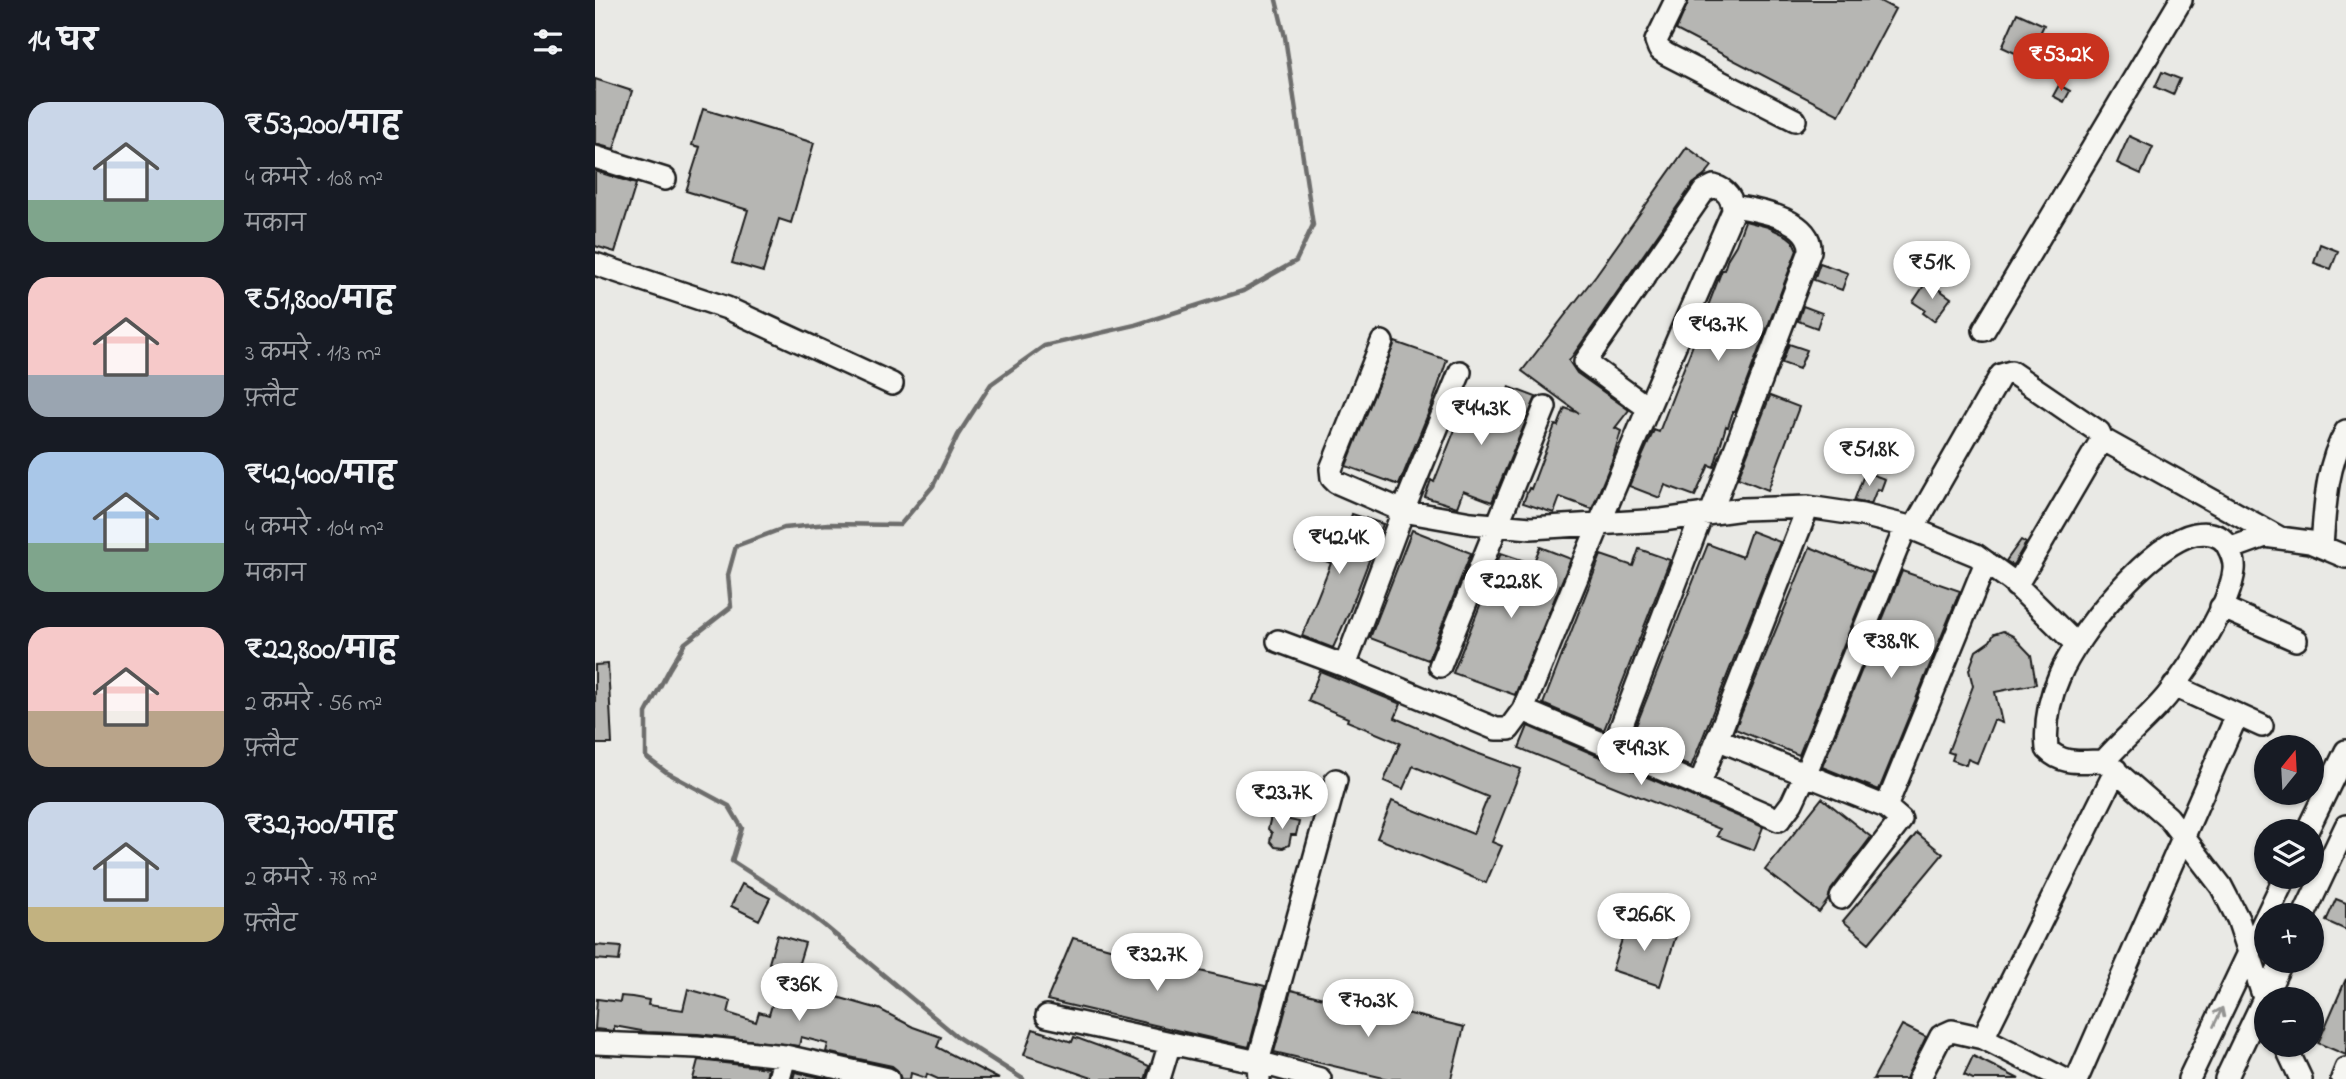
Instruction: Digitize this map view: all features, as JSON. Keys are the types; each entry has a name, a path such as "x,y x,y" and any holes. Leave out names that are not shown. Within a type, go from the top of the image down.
{"street":[{"path":"1676,0 1656,41 1659,49 1795,120"},
{"path":"1984,330 2181,0"},
{"path":"595,157 665,179"},
{"path":"1279,641 1496,729 1509,729 1523,710 1598,525 1733,211 1733,204 1722,188 1714,186 1704,191 1584,362 1648,408"},
{"path":"1613,748 1810,251 1811,243 1807,233 1792,223 1751,209 1739,207 1733,211"},
{"path":"595,264 727,308 893,384"},
{"path":"1382,342 1330,473 1336,482 1403,511 1471,523 1531,528 1598,525 1744,509 1808,507 1862,515 1910,527 1949,542 1986,562 2016,586 2076,644"},
{"path":"1345,666 1403,511 1460,372"},
{"path":"1523,710 1779,820 1792,803 1805,775 1910,527 2004,372 2011,372 2099,432 2102,439 2280,538"},
{"path":"1440,666 1545,407"},
{"path":"2322,546 2329,476 2336,450 2346,431"},
{"path":"2016,586 2102,439"},
{"path":"1699,786 1808,507"},
{"path":"1983,1038 2110,765 2129,734 2149,716 2174,686 2195,656 2221,607 2234,571 2234,557 2224,540 2211,533 2195,534 2168,546 2150,559 2076,644 2058,678 2048,712 2047,750 2053,756 2071,762 2110,765 2168,817 2227,897 2238,919 2260,987"},
{"path":"2229,549 2265,536 2309,541 2346,557"},
{"path":"1886,807 1986,562"},
{"path":"2221,607 2297,640"},
{"path":"2174,686 2262,726"},
{"path":"2077,1079 2237,715"},
{"path":"1717,739 1886,807 1901,820 1841,898"},
{"path":"2313,819 2346,751"},
{"path":"1259,1071 1336,780"},
{"path":"2310,903 2346,826"},
{"path":"2189,1079 2279,889"},
{"path":"1047,1016 1170,1043 1259,1071 1320,1079"},
{"path":"2226,1079 2254,1024"},
{"path":"1919,1079 1941,1036 1952,1031 1983,1038 2064,1079"},
{"path":"595,1043 697,1047 785,1056 888,1079"},
{"path":"1159,1079 1170,1043"},
{"path":"779,1079 785,1056"},
{"path":"2291,1057 2301,1079"},
{"path":"2342,1079 2346,1069"}],"building":[{"path":"1689,0 1878,0 1895,9 1839,115 1676,30"},
{"path":"2017,13 2044,25 2028,59 2002,47"},
{"path":"2162,72 2180,79 2173,95 2155,87"},
{"path":"595,79 632,91 614,149 595,144"},
{"path":"2059,85 2070,91 2064,102 2053,96"},
{"path":"703,109 814,143 791,223 779,219 763,272 732,263 748,210 686,191 700,147 692,145"},
{"path":"2129,136 2153,147 2141,174 2117,163"},
{"path":"1687,147 1712,166 1693,184 1569,361 1577,373 1629,410 1615,428 1621,431 1592,509 1560,497 1554,513 1523,503 1555,425 1558,426 1565,408 1579,413 1522,371 1596,275"},
{"path":"595,171 636,184 615,252 595,246"},
{"path":"1745,221 1787,236 1797,250 1735,412 1728,427 1726,426 1714,467 1709,465 1695,496 1665,485 1660,498 1629,486 1654,430 1659,432 1722,270"},
{"path":"2320,244 2338,251 2331,269 2314,263"},
{"path":"1820,263 1848,273 1842,290 1814,280"},
{"path":"1927,281 1951,298 1934,321 1923,313 1925,310 1913,302"},
{"path":"1803,306 1822,313 1817,328 1798,321"},
{"path":"1395,342 1447,360 1399,485 1346,466"},
{"path":"1789,344 1807,350 1799,369 1782,363"},
{"path":"1509,387 1536,397 1492,502 1463,491 1457,507 1425,497 1431,480 1434,482 1470,392 1502,404"},
{"path":"1770,396 1799,407 1768,490 1738,478"},
{"path":"1865,472 1885,479 1871,504 1854,501"},
{"path":"1352,514 1383,524 1333,648 1302,636 1331,563 1297,551 1306,526 1320,531 1317,537 1341,545"},
{"path":"1412,530 1471,553 1428,660 1370,638"},
{"path":"1751,531 1780,542 1691,767 1630,741 1708,544 1742,557"},
{"path":"2021,540 2026,543 2013,565 2006,561"},
{"path":"1540,547 1571,559 1515,695 1453,673 1501,553 1533,564"},
{"path":"1810,547 1873,573 1799,755 1735,729"},
{"path":"1639,549 1670,560 1604,730 1543,704 1601,555 1633,566"},
{"path":"1902,571 1960,591 1879,790 1822,767"},
{"path":"2003,631 2013,636 2031,655 2036,684 1995,692 2002,723 1994,720 1977,763 1968,759 1966,765 1952,760 1954,754 1948,752 1973,686 1969,670 1976,651 1990,641 1994,634"},
{"path":"608,664 612,744 595,744 595,665"},
{"path":"1320,671 1401,704 1395,718 1521,769 1492,842 1502,846 1486,883 1377,838 1392,801 1473,834 1488,797 1413,766 1403,789 1384,781 1400,743 1308,701"},
{"path":"1528,726 1763,827 1754,850 1717,836 1720,829 1519,748"},
{"path":"1822,798 1871,837 1831,890 1828,900 1819,912 1765,870"},
{"path":"1271,816 1299,822 1296,835 1291,835 1289,845 1283,848 1275,847 1270,841 1272,833 1268,829"},
{"path":"1917,833 1943,854 1869,943 1843,921"},
{"path":"742,884 770,898 759,920 731,906"},
{"path":"2336,899 2346,903 2346,930 2326,921"},
{"path":"1628,921 1676,936 1660,986 1612,970"},
{"path":"777,935 805,943 795,976 839,988 837,997 879,1009 913,1027 941,1037 937,1047 999,1079 938,1079 927,1074 926,1078 911,1073 910,1079 901,1079 892,1066 826,1052 828,1044 801,1037 799,1046 698,1034 647,1032 614,1026 614,1031 595,1029 597,999 620,1002 621,996 632,997 649,1000 648,1005 683,1010 688,989 731,1001 728,1013 756,1022 759,1012 769,1015 783,967 769,963"},
{"path":"1073,938 1265,986 1249,1047 1047,1000"},
{"path":"595,945 621,947 619,961 595,959"},
{"path":"2346,979 2346,1055 2324,1046 2324,1029"},
{"path":"1291,990 1376,1011 1377,1006 1464,1027 1451,1079 1388,1079 1274,1052"},
{"path":"1902,1025 1926,1037 1906,1079 1873,1079"},
{"path":"1033,1029 1072,1042 1074,1037 1134,1059 1149,1066 1146,1077 1095,1079 1024,1055"},
{"path":"1973,1056 2019,1079 1973,1079 1964,1075"},
{"path":"698,1060 768,1068 766,1079 693,1079"},
{"path":"795,1072 828,1079 793,1079"}],"waterway":[{"path":"1023,1079 959,1038 825,926 786,896 732,861 742,828 729,806 666,772 646,757 646,713 685,643 731,607 728,575 736,546 784,528 828,524 900,525 933,486 958,435 991,384 1044,346 1135,325 1243,291 1296,261 1313,225 1285,37 1276,0"}]}
